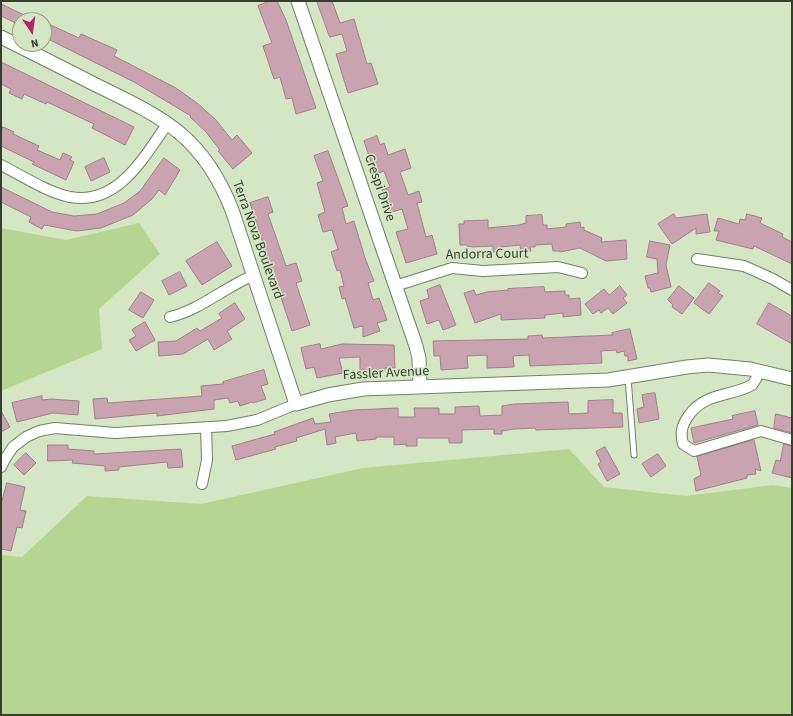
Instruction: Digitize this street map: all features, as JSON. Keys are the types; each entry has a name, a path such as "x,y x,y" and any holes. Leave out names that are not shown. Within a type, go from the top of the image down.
{"street":[{"name":"Crespi Drive","path":"298,1 416,346 419,358 420,387"},
{"name":"Terra Nova Boulevard","path":"1,37 140,106 168,123 195,147 206,160 218,178 232,210 296,404"},
{"path":"1,165 57,193 71,197 85,197 100,194 114,188 128,178 168,123"},
{"path":"697,259 744,266 773,279 792,290"},
{"name":"Andorra Court","path":"395,286 452,268 483,271 558,267 582,274"},
{"path":"170,317 195,308 228,287 254,275"},
{"name":"Fassler Avenue","path":"1,467 13,447 26,437 39,431 55,428 115,433 227,426 257,420 296,404 344,391 628,378 687,367 708,365 758,371 792,379"},
{"path":"758,371 756,379 752,385 706,400 695,407 682,426 681,435 683,444 694,451 761,431 792,440"},
{"path":"202,484 207,460 206,427"}],"lane":[{"path":"628,378 634,455"}],"green space":[{"path":"139,223 160,254 99,309 102,349 1,391 1,228 66,240"},
{"path":"569,449 604,487 686,496 773,485 792,488 792,714 1,715 1,555 22,557 87,496 201,504 363,468"}],"building":[{"path":"270,1 277,1 286,20 316,108 296,114 292,98 286,99 280,77 274,79 263,46 272,43 258,6"},
{"path":"317,1 332,1 340,23 354,19 367,64 371,63 378,84 348,93 336,54 347,51 342,34 330,37"},
{"path":"1,4 18,12 12,12 12,21 1,16"},
{"path":"52,26 79,38 81,34 117,50 114,56 176,88 197,103 215,119 232,140 237,135 252,153 233,169 218,151 220,150 206,132 190,117 191,116 134,82 52,41"},
{"path":"1,62 134,127 125,145 92,128 94,124 47,102 46,104 24,94 22,99 9,93 11,89 1,84"},
{"path":"3,127 14,132 13,134 39,146 37,150 60,160 63,153 72,157 70,160 74,162 66,180 32,164 34,162 1,146 1,133"},
{"path":"377,136 380,145 384,143 388,155 405,149 411,168 400,172 408,195 419,191 422,202 417,203 426,237 432,235 437,254 406,263 396,232 408,229 402,209 389,213 382,190 390,187 384,171 375,174 364,141"},
{"path":"328,151 348,206 342,208 346,224 354,221 365,258 374,281 368,283 373,300 379,298 387,320 377,323 380,331 363,337 363,326 354,328 345,298 342,299 339,287 344,286 340,270 337,271 331,252 338,249 332,230 323,232 318,215 325,212 317,183 323,181 314,156"},
{"path":"104,158 110,172 91,181 85,167"},
{"path":"164,158 180,170 165,195 159,190 152,199 133,215 101,228 77,231 44,225 42,229 29,222 31,217 1,202 1,187 52,212 74,216 97,214 124,203 140,191"},
{"path":"268,197 273,212 268,214 286,266 296,263 302,281 296,283 310,325 292,331 250,203"},
{"path":"674,214 676,218 707,214 710,232 696,234 696,228 672,244 658,224"},
{"path":"747,214 762,218 760,223 783,234 782,237 792,242 792,264 754,246 753,249 716,240 719,231 714,231 718,218 739,224 740,219 745,220"},
{"path":"542,215 543,225 547,225 547,229 566,227 566,224 580,222 581,228 584,227 584,230 602,238 601,242 626,240 627,259 606,261 580,248 560,252 553,251 552,244 535,245 535,247 530,247 531,251 521,252 520,245 501,247 502,251 493,252 493,246 473,247 460,245 459,224 464,224 464,221 488,220 488,228 519,225 526,223 526,216"},
{"path":"650,241 670,245 666,265 671,287 651,292 650,288 648,288 645,276 658,273 657,259 647,257"},
{"path":"217,242 232,266 202,285 186,261"},
{"path":"180,272 187,286 169,295 162,281"},
{"path":"709,283 720,291 718,293 723,296 709,314 694,303"},
{"path":"440,285 456,325 443,330 439,320 427,324 420,301 429,298 427,290"},
{"path":"620,286 627,295 623,298 627,303 613,314 608,308 601,313 599,310 593,314 585,304 604,289 609,295"},
{"path":"679,286 694,298 682,314 672,307 673,305 668,300"},
{"path":"544,287 545,292 565,291 565,295 569,295 569,299 580,298 581,315 563,317 563,313 545,315 545,318 501,320 501,314 475,323 464,293 474,290 476,295 508,289"},
{"path":"141,292 154,300 143,318 129,310"},
{"path":"235,303 245,319 227,331 232,339 214,350 208,339 183,354 159,356 158,342 176,341 197,328 200,331 222,318 219,314"},
{"path":"769,303 792,316 792,344 757,324"},
{"path":"145,322 155,340 136,351 129,340 136,336 132,330"},
{"path":"630,329 637,359 628,361 628,356 625,356 624,351 617,353 616,350 601,351 602,363 530,366 529,355 513,356 514,367 487,368 487,355 467,356 468,368 441,370 440,356 434,356 433,341 528,339 528,336 542,335 543,338 613,335 612,333"},
{"path":"320,344 321,349 342,344 394,345 395,368 385,368 385,370 360,370 360,357 339,358 343,373 317,378 314,367 306,369 301,348"},
{"path":"264,370 268,384 261,386 266,399 253,403 240,406 238,401 230,403 228,398 214,400 214,409 157,416 157,413 95,419 93,399 107,398 108,403 202,396 201,386 223,384 223,382"},
{"path":"655,393 659,419 639,423 637,409 644,407 642,395"},
{"path":"42,396 42,400 51,399 79,401 78,415 53,413 17,422 12,403"},
{"path":"613,400 613,413 622,413 623,427 536,430 535,428 514,429 502,431 502,434 494,434 494,429 462,430 462,443 449,443 449,438 417,438 417,446 406,446 406,444 394,445 394,437 376,437 376,439 357,441 356,433 335,437 336,443 327,445 325,429 296,438 297,441 275,447 276,449 236,460 232,446 275,434 274,432 313,418 315,424 331,422 329,414 354,410 398,408 398,417 415,417 414,408 439,408 439,414 455,414 455,407 479,406 480,416 502,415 502,406 514,404 568,402 569,414 588,413 588,401"},
{"path":"1,411 10,427 1,432"},
{"path":"755,411 758,425 694,443 691,428 733,419 732,416"},
{"path":"776,414 792,418 792,433 774,428"},
{"path":"754,440 761,471 755,469 756,474 747,475 747,478 696,491 694,479 701,475 697,457"},
{"path":"784,444 792,446 792,478 772,473 776,460 780,461"},
{"path":"48,445 68,445 68,449 94,451 94,454 181,449 183,467 168,468 167,462 119,467 119,470 105,471 105,466 72,463 73,460 48,461"},
{"path":"605,447 620,474 607,481 598,464 601,462 596,452"},
{"path":"26,453 36,463 24,475 14,465"},
{"path":"658,454 666,466 651,477 642,464"},
{"path":"7,483 25,487 20,510 26,511 22,528 17,527 11,551 1,549 1,505"}]}
